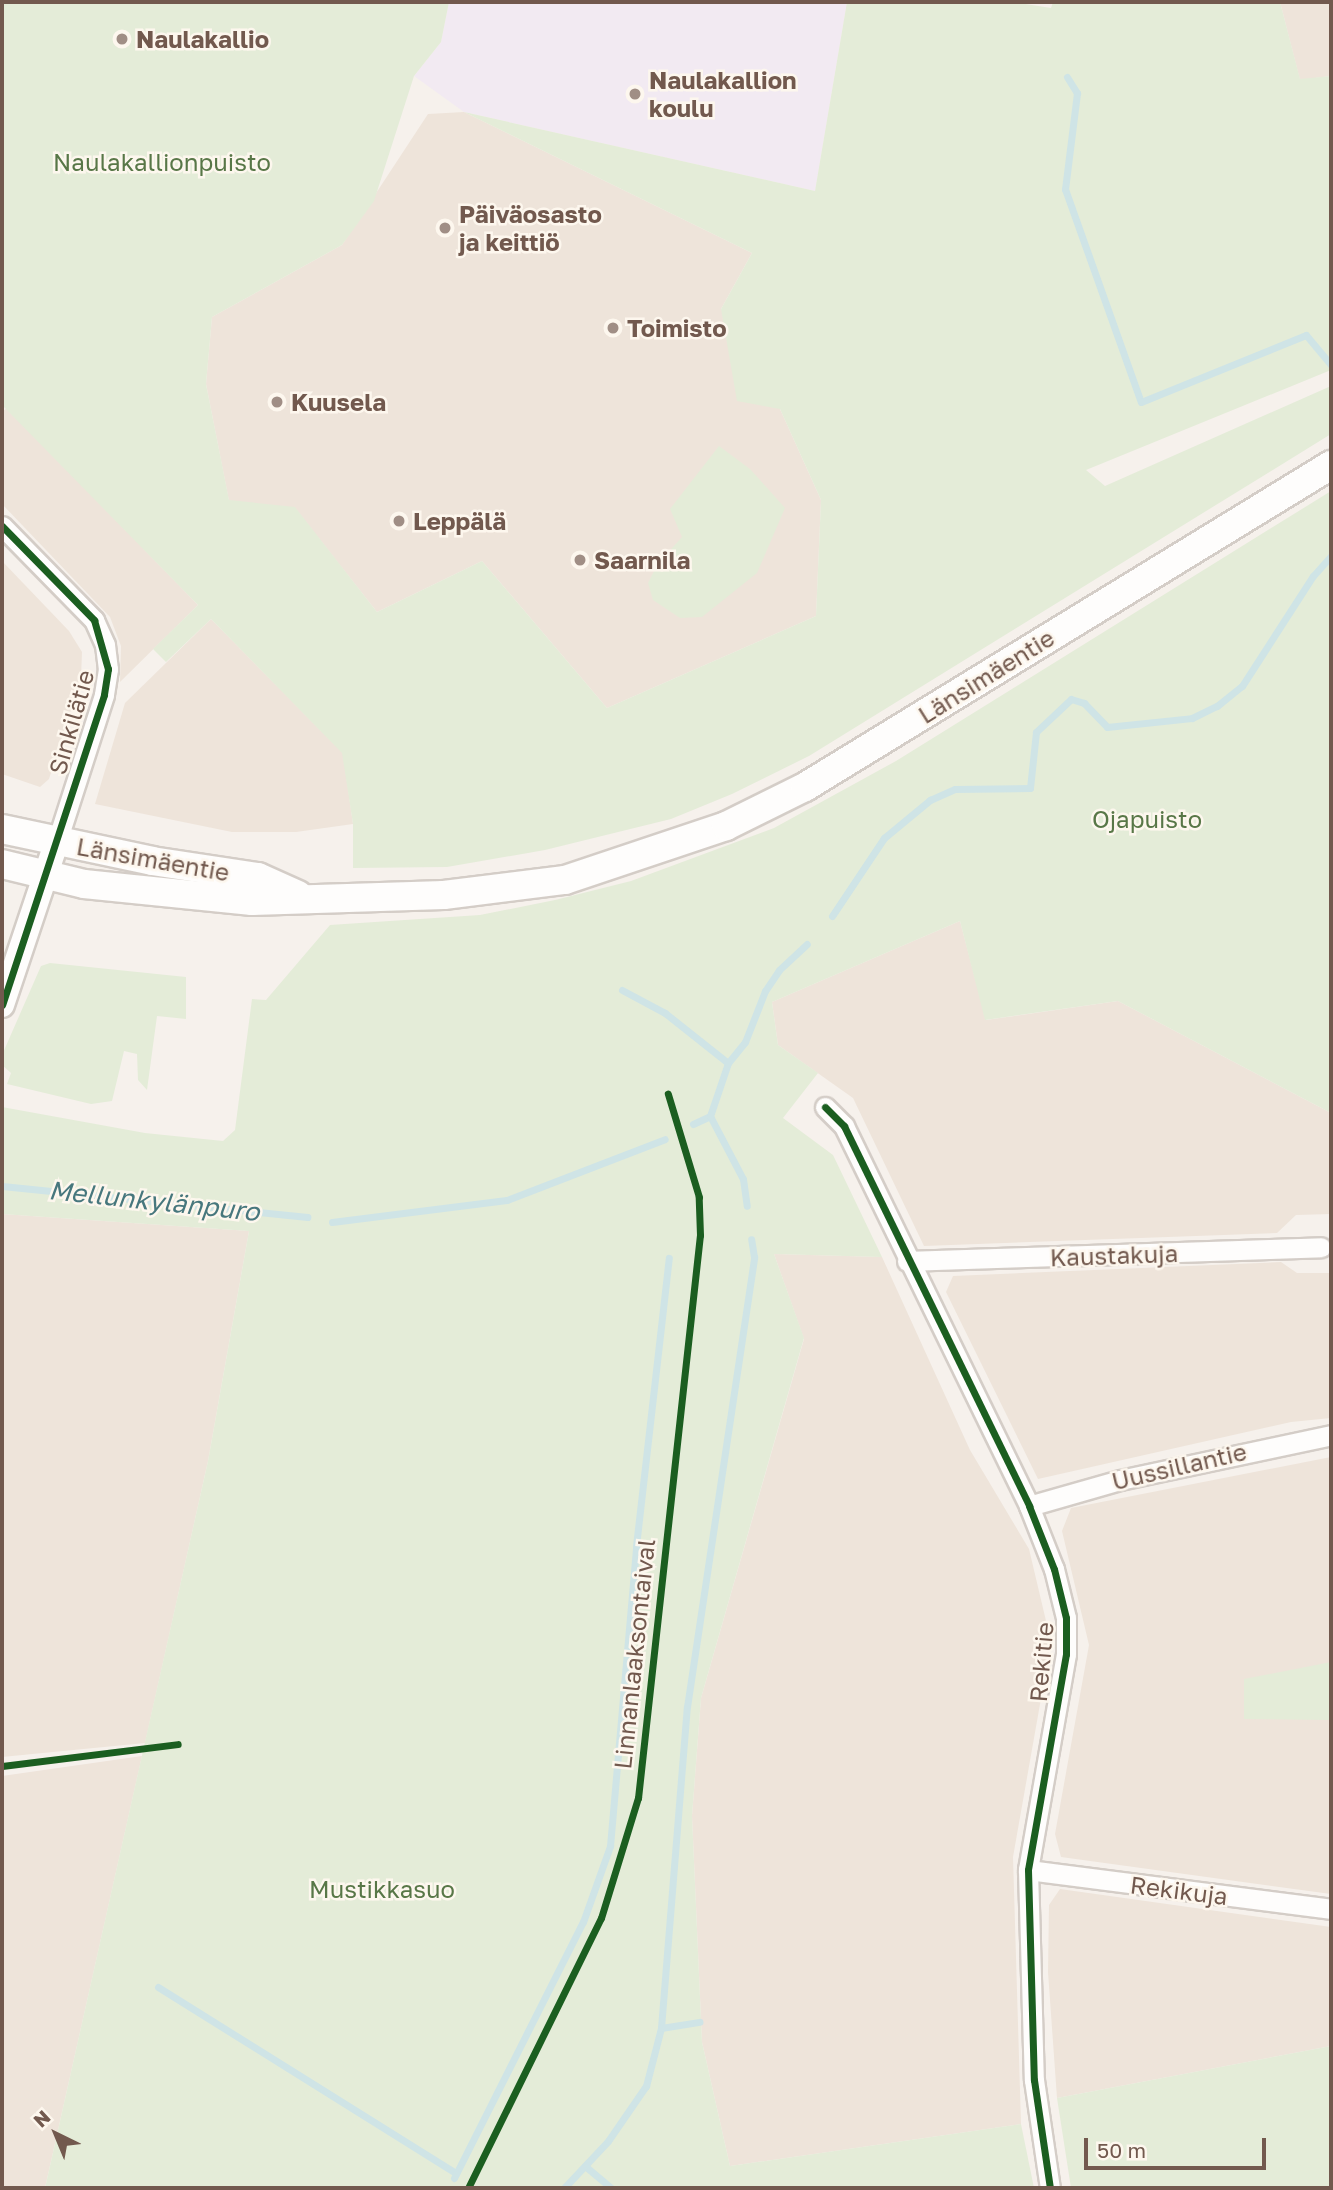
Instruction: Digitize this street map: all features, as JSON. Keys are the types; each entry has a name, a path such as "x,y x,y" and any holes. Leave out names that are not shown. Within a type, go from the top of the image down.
{"main road":[{"name":"Länsimäentie","path":"2,864 45,877 253,901 301,896 444,895 517,872 628,858 726,826 805,787 1331,465"},
{"name":"Länsimäentie","path":"2,829 152,862 258,877 301,896"}],"street":[{"name":"Sinkilätie","path":"2,526 94,620 105,645 108,668 104,695 57,841"},
{"path":"2,1005 57,841"},
{"name":"Rekitie","path":"825,1107 844,1126 907,1261 1029,1506 1055,1569 1066,1618 1066,1654 1028,1870 1034,2080 1050,2188"},
{"name":"Kaustakuja","path":"907,1261 1321,1247"},
{"name":"Uussillantie","path":"1029,1506 1120,1480 1331,1435"},
{"name":"Rekikuja","path":"1028,1870 1331,1909"}],"shaded area":[{"name":"Naulakallion koulu","path":"449,2 847,2 815,191 464,112 414,76 441,42"},
{"path":"1280,2 1331,2 1331,76 1300,80"},
{"path":"464,112 752,253 721,309 780,409 821,500 816,616 607,708 482,561 377,612 295,508 229,501 206,384 212,317 342,245 428,114"},
{"path":"7,408 198,605 120,682 121,646 110,617 2,504 2,412"},
{"path":"2,561 69,631 82,652 81,678 49,779 40,787 2,774"},
{"path":"211,619 343,753 353,824 296,832 232,832 95,804 125,703"},
{"path":"960,921 986,1020 1118,1001 1331,1113 1331,1214 1296,1215 1277,1233 924,1246 853,1098 778,1045 772,1002"},
{"path":"2,1214 249,1231 208,1461 145,1743 2,1757"},
{"path":"774,1254 882,1257 970,1450 1029,1549 1051,1642 1013,1857 1021,2124 730,2166 702,2042 692,1816 701,1698 804,1339"},
{"path":"1281,1262 1297,1273 1331,1273 1331,1418 1291,1422 1038,1479 946,1292 953,1276"},
{"path":"1331,1457 1331,1894 1061,1857 1055,1834 1089,1645 1062,1531 1071,1508"},
{"path":"142,1756 45,2188 2,2188 2,1776"},
{"path":"1060,1889 1331,1927 1331,2046 1057,2098 1048,1972 1049,1905"}],"green space":[{"name":"Naulakallionpuisto","path":"2,2 449,2 441,42 414,76 374,201 342,245 212,317 206,384 229,500 295,507 377,612 482,561 607,708 816,616 821,500 780,409 737,401 721,309 752,253 464,112 815,191 847,2 1013,2 1051,8 1053,2 1280,2 1300,79 1331,76 1331,370 1086,470 1105,486 1331,386 1331,434 809,756 732,794 671,819 545,850 447,867 353,868 353,824 342,753 211,619 166,662 153,649 198,605 2,405"},
{"path":"719,446 750,469 785,508 757,573 702,617 680,618 653,600 648,583 657,565 682,537 670,509"},
{"path":"1331,491 1331,1113 1118,1001 985,1020 960,921 772,1002 778,1045 818,1073 783,1118 833,1155 882,1257 774,1254 804,1338 701,1698 692,1816 702,2042 730,2166 1021,2124 1034,2188 45,2188 208,1461 249,1231 2,1214 2,1107 145,1133 223,1141 235,1130 252,999 266,1000 330,925 480,915 555,900 631,881 774,828 896,761"},
{"path":"50,963 186,977 186,1019 157,1016 147,1090 138,1080 137,1054 124,1051 112,1101 91,1104 7,1084 11,1073 2,1065 2,1055 41,966"},
{"path":"1331,1662 1331,1720 1244,1719 1244,1679"},
{"path":"1331,2046 1331,2188 1071,2188 1057,2098"}],"waterway":[{"path":"1067,77 1077,93 1065,189 1141,402 1306,335 1331,365"},
{"name":"Mellunkylänpuro","path":"832,916 884,838 930,800 955,789 1030,788 1036,732 1071,699 1084,703 1107,727 1192,718 1217,706 1242,686 1313,576 1331,556"},
{"name":"Mellunkylänpuro","path":"693,1124 710,1116 728,1063 745,1042 765,991 779,970 807,944"},
{"path":"622,990 665,1013 728,1063"},
{"path":"710,1116 743,1179 747,1206"},
{"name":"Mellunkylänpuro","path":"332,1222 507,1200 665,1139"},
{"name":"Mellunkylänpuro","path":"2,1186 307,1217"},
{"path":"564,2188 608,2141 646,2086 661,2028 687,1707 754,1257 751,1239"},
{"path":"454,2178 583,1922 610,1846 636,1546 669,1258"},
{"path":"158,1987 456,2173"},
{"path":"661,2028 700,2022"},
{"path":"585,2166 611,2188"}],"cycle path":[{"path":"2,526 94,620 108,669 104,695 2,1005"},
{"name":"Linnanlaaksontaival","path":"468,2188 601,1918 638,1798 700,1235 699,1197 668,1094"},
{"path":"825,1107 844,1126 1029,1506 1054,1569 1066,1618 1066,1654 1028,1870 1034,2080 1050,2188"},
{"path":"2,1766 178,1744"}],"place":[{"name":"Naulakallio","path":"122,39"},
{"name":"Naulakallion koulu","path":"635,94"},
{"name":"Päiväosasto ja keittiö","path":"445,228"},
{"name":"Toimisto","path":"613,328"},
{"name":"Kuusela","path":"277,402"},
{"name":"Leppälä","path":"399,521"},
{"name":"Saarnila","path":"580,560"}],"park label":[{"name":"Ojapuisto","path":"1147,819"},
{"name":"Mustikkasuo","path":"382,1889"}]}
